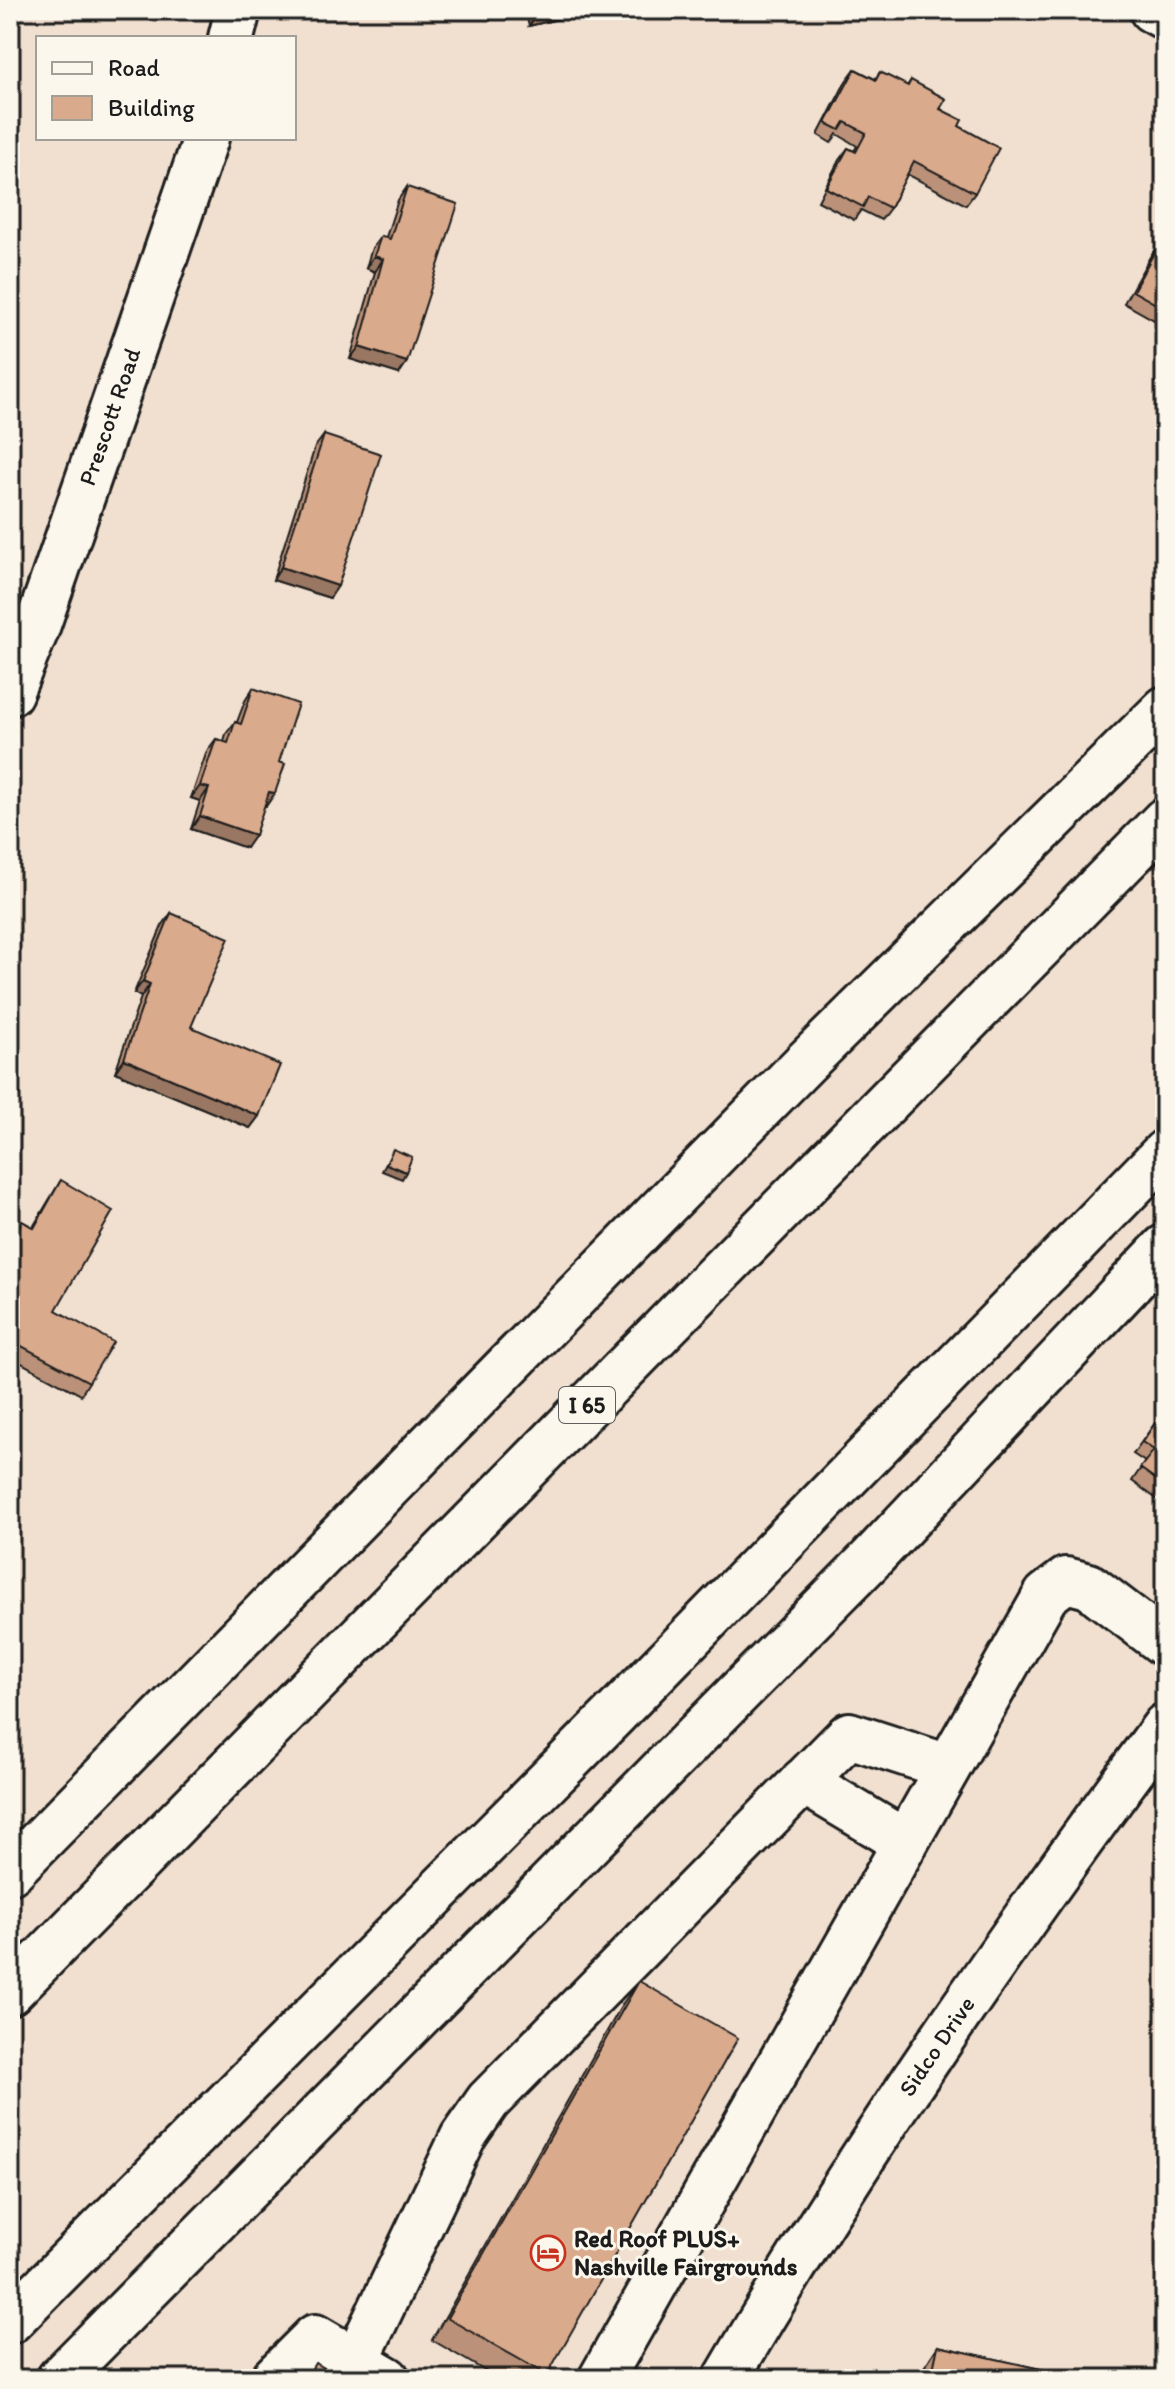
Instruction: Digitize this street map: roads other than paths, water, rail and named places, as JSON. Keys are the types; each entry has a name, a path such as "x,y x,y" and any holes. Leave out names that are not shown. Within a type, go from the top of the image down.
{"main road":[{"path":"232,36 238,10"},
{"path":"1152,10 1165,17"},
{"name":"Prescott Road","path":"10,693 36,630 205,140"},
{"path":"10,1872 804,1064 1165,709"},
{"name":"I 65","path":"10,1992 1165,820"},
{"path":"10,2321 613,1716 1165,1152"},
{"path":"59,2379 871,1559 1165,1247"},
{"path":"601,2379 1041,1602 1063,1581 1076,1580 1089,1586 1165,1644"},
{"name":"Sidco Drive","path":"726,2379 917,2078 1165,1726"},
{"path":"273,2379 315,2337 372,2370 463,2137 488,2101 849,1735 948,1767"},
{"path":"803,1781 905,1842"}],"place":[{"name":"Red Roof PLUS+ Nashville Fairgrounds","path":"548,2253"}]}
